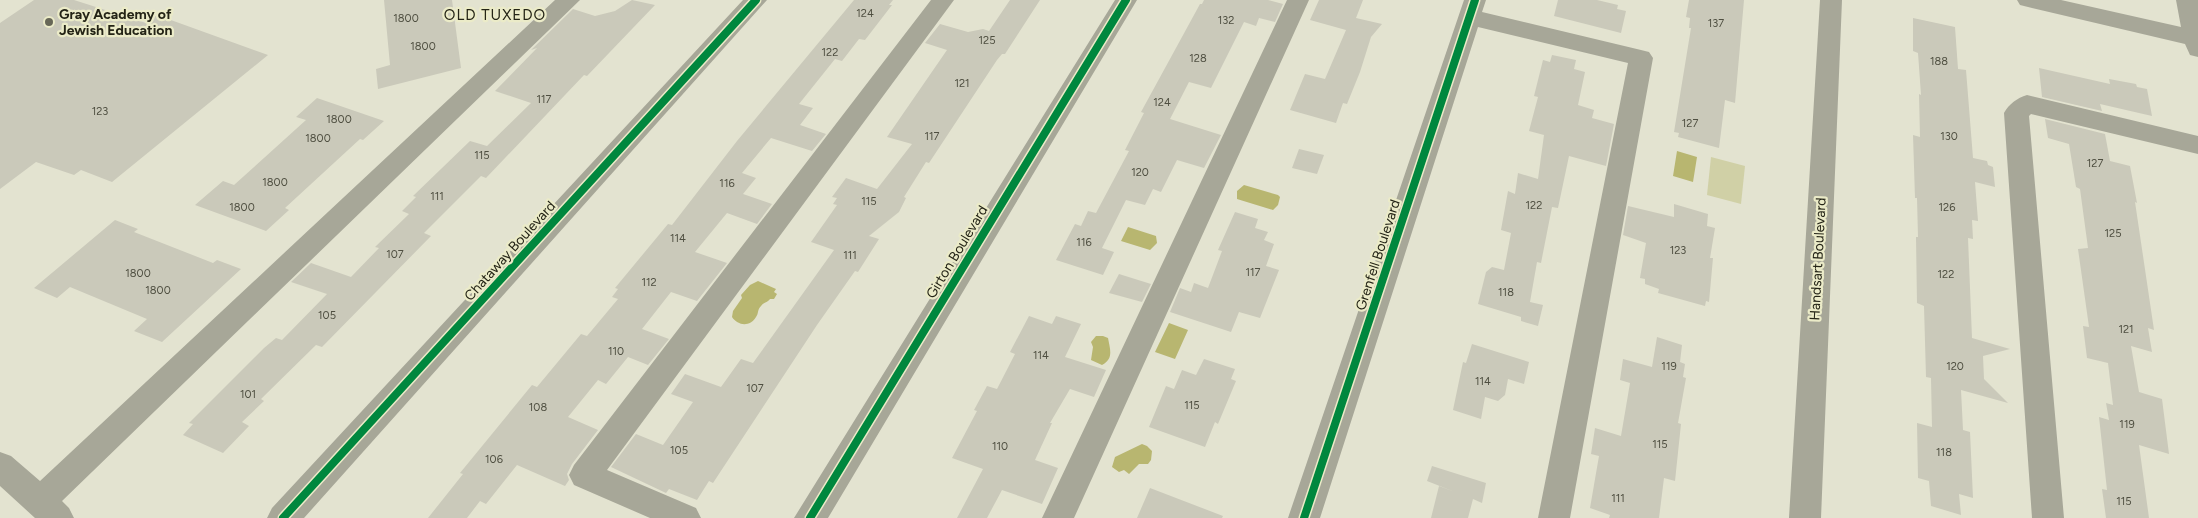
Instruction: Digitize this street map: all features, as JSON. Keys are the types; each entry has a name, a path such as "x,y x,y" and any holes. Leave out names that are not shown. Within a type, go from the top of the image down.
{"street":[{"path":"0,466 49,510 569,0"},
{"name":"Chataway Boulevard","path":"283,518 756,0"},
{"path":"685,518 584,475 943,0"},
{"name":"Girton Boulevard","path":"810,518 1126,0"},
{"path":"1058,518 1298,0"},
{"name":"Handsart Boulevard","path":"1805,518 1831,0"},
{"path":"2028,0 2197,42 2187,0"},
{"path":"1472,8 1641,58 1554,518"},
{"name":"Grenfell Boulevard","path":"1304,518 1472,8"},
{"path":"2048,518 2016,113 2028,104 2198,145"}],"green space":[{"path":"1711,157 1745,166 1741,204 1707,195"}],"shaded area":[{"path":"1677,151 1697,157 1693,182 1673,176"},
{"path":"1244,185 1278,195 1280,197 1278,205 1273,210 1237,199 1237,191"},
{"path":"1128,227 1156,236 1157,243 1150,250 1121,241"},
{"path":"758,281 776,289 774,292 777,294 774,299 770,299 762,305 751,322 741,324 732,317 733,311 742,298 741,295 750,285"},
{"path":"1169,323 1188,330 1175,359 1155,352"},
{"path":"1096,336 1108,338 1110,357 1102,365 1091,360 1093,347 1091,342"},
{"path":"1142,444 1152,451 1151,460 1148,464 1139,464 1129,474 1124,470 1119,472 1112,467 1115,457"}],"building":[{"path":"34,0 74,0 146,23 157,15 268,55 112,182 81,170 74,175 36,162 0,189 0,23"},
{"path":"384,0 452,0 461,68 378,89 376,69 390,65"},
{"path":"632,0 655,5 587,76 584,75 486,178 481,176 424,233 431,236 322,347 316,345 261,399 264,401 242,422 249,426 223,453 183,435 193,424 189,423 264,348 276,338 282,340 327,294 291,282 311,263 351,277 379,248 375,247 409,214 402,211 416,197 413,196 470,141 487,146 531,103 495,91 537,48 531,50 573,9 595,16 615,11"},
{"path":"854,0 893,0 889,5 892,5 865,40 859,39 842,61 835,59 799,104 813,108 800,125 826,134 812,151 771,138 742,173 756,178 743,194 772,204 757,224 727,213 695,252 727,263 697,301 671,292 642,329 669,339 648,365 628,357 606,384 598,380 568,417 598,430 572,464 567,474 569,480 565,486 517,465 486,504 480,501 467,518 428,518 463,474 460,473 532,385 537,387 581,334 587,336 618,299 612,297 618,289 615,288 668,224 672,225 737,141"},
{"path":"1010,0 1040,0 1005,54 1002,54 997,60 929,163 926,162 904,197 906,198 899,212 869,236 879,239 858,272 855,271 817,325 713,483 709,481 697,500 669,489 666,493 611,467 636,434 663,445 693,402 671,394 685,374 721,387 741,359 753,363 834,250 811,242 837,205 833,204 837,198 832,197 846,178 877,189 912,144 887,137 947,50 925,43 940,24 968,32 983,29 989,31"},
{"path":"1204,0 1268,0 1283,4 1275,22 1259,18 1256,26 1244,22 1211,88 1189,82 1170,119 1221,135 1204,168 1177,160 1161,192 1153,189 1145,205 1126,200 1102,248 1114,252 1103,275 1056,260 1075,224 1081,226 1088,211 1096,213 1129,151 1125,150 1144,113 1141,112 1200,4"},
{"path":"1319,0 1363,0 1356,18 1382,24 1371,37 1347,104 1343,103 1336,123 1290,110 1305,74 1325,79 1346,30 1310,20"},
{"path":"1558,0 1597,0 1618,5 1617,9 1626,11 1621,33 1554,16"},
{"path":"1689,0 1744,0 1735,103 1725,100 1719,148 1678,137 1679,133 1674,132 1691,28 1689,28 1690,18 1686,17"},
{"path":"1913,18 1955,27 1958,69 1966,70 1973,158 1987,161 1988,165 1993,167 1995,187 1975,182 1978,221 1972,220 1973,239 1968,238 1972,338 2010,349 1983,356 1984,379 2008,403 1961,390 1963,430 1970,432 1973,498 1959,494 1961,515 1931,506 1929,481 1918,478 1917,423 1932,427 1931,378 1926,377 1924,306 1917,303 1916,237 1918,237 1913,135 1920,137 1919,94 1921,95 1918,53 1913,51"},
{"path":"1552,55 1576,60 1574,69 1585,72 1578,105 1594,110 1592,118 1614,124 1606,166 1569,156 1558,208 1552,207 1541,263 1537,262 1530,302 1543,305 1538,326 1521,321 1521,317 1478,304 1486,272 1492,267 1504,270 1511,233 1501,230 1508,191 1515,194 1518,173 1538,179 1544,135 1529,131 1538,97 1534,96 1543,60 1550,62"},
{"path":"2039,68 2110,84 2109,79 2136,84 2137,87 2147,89 2152,116 2100,104 2102,111 2042,97"},
{"path":"317,98 384,121 363,140 360,139 285,208 289,210 266,231 195,205 223,181 234,185 306,120 296,117"},
{"path":"2045,119 2105,134 2110,161 2130,166 2137,203 2135,202 2154,330 2148,328 2152,352 2131,346 2139,392 2162,399 2169,454 2139,445 2149,518 2106,518 2102,489 2107,490 2099,417 2109,420 2106,403 2113,405 2108,363 2087,358 2083,326 2089,327 2078,249 2088,248 2080,189 2076,187 2069,144 2048,138"},
{"path":"1299,149 1324,155 1317,174 1292,168"},
{"path":"1674,204 1708,214 1707,226 1715,228 1710,258 1713,258 1709,302 1706,301 1705,306 1658,293 1659,289 1645,284 1645,279 1640,278 1646,243 1623,235 1628,206 1674,217"},
{"path":"1235,212 1258,219 1255,228 1268,232 1264,240 1274,244 1266,266 1279,270 1260,318 1239,312 1231,332 1170,312 1180,288 1191,292 1194,283 1208,288 1222,251 1218,250"},
{"path":"115,220 138,229 134,232 213,263 217,260 241,269 162,342 134,331 147,319 70,287 57,298 34,288"},
{"path":"1119,274 1151,284 1142,302 1109,293"},
{"path":"1029,316 1052,324 1056,316 1081,324 1065,357 1106,370 1094,397 1070,389 1050,423 1052,423 1035,460 1058,468 1042,504 1002,490 987,518 957,518 983,469 952,458 977,411 974,410 987,386 997,389 1015,354 1010,352"},
{"path":"1657,337 1682,345 1680,362 1685,364 1683,377 1686,378 1678,423 1681,424 1675,481 1664,478 1659,518 1609,518 1610,515 1590,508 1599,456 1591,454 1595,428 1621,436 1630,383 1620,380 1623,359 1652,367"},
{"path":"1472,344 1529,362 1524,384 1508,379 1505,395 1498,401 1485,397 1481,419 1453,410 1463,362 1466,363"},
{"path":"1204,359 1235,369 1231,379 1236,381 1218,424 1215,422 1205,447 1149,427 1166,386 1174,389 1182,370 1196,375"},
{"path":"1432,466 1486,483 1482,503 1473,499 1468,518 1431,518 1439,486 1455,492 1427,481"},
{"path":"1150,488 1223,516 1222,518 1137,518"}],"cycle path":[{"path":"283,518 756,0"},
{"path":"810,518 1126,0"},
{"path":"1304,518 1475,0"}],"place":[{"name":"Gray Academy of Jewish Education","path":"49,22"}],"district":[{"name":"OLD TUXEDO","path":"495,15"}]}
